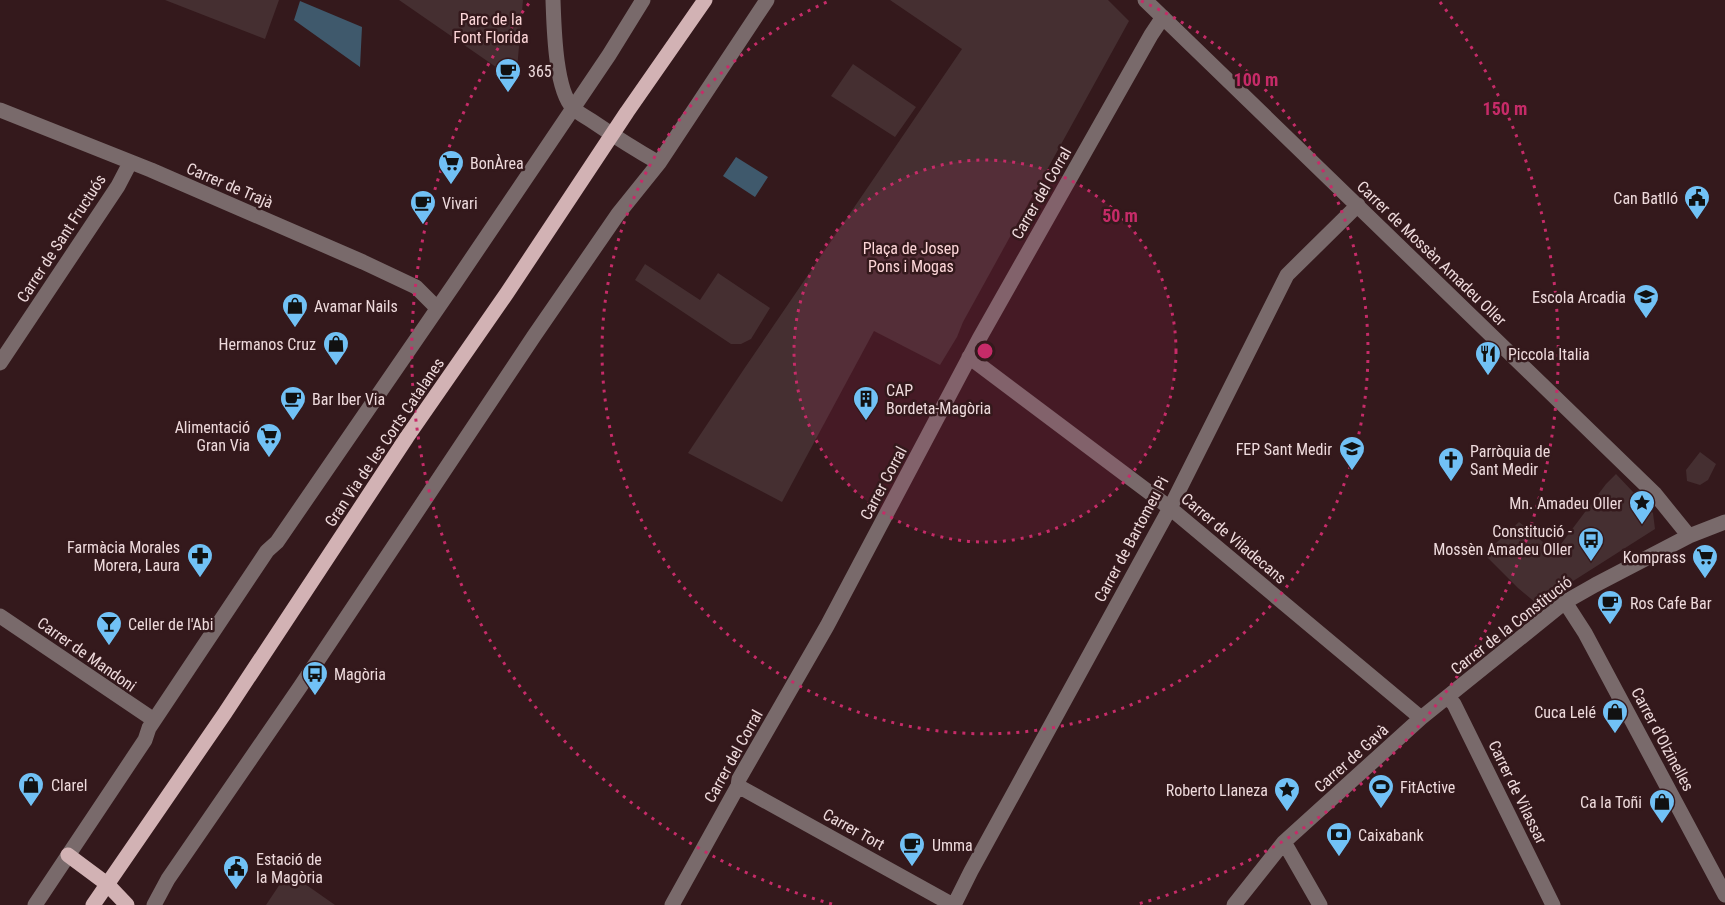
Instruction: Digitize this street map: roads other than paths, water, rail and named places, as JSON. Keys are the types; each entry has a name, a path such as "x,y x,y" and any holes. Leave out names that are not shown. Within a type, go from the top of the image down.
{"main road":[{"name":"Gran Via de les Corts Catalanes","path":"93,905 705,0"},
{"path":"68,855 107,884 127,905"}],"street":[{"path":"553,0 555,46 561,80 565,95 573,108 659,163"},
{"path":"35,905 145,740 154,720 267,551 283,533 456,283 643,0"},
{"path":"154,905 168,879 300,687 534,336 618,214 659,163 767,0"},
{"name":"Carrer de Mossèn Amadeu Oller","path":"1145,0 1655,494 1689,536"},
{"name":"Carrer del Corral","path":"969,357 1163,17"},
{"name":"Carrer de Trajà","path":"0,110 151,170 372,266 416,287 437,308"},
{"name":"Carrer de Sant Fructuós","path":"0,363 118,186 130,163"},
{"name":"Carrer de Bartomeu Pi","path":"954,905 1170,508 1287,275 1358,205"},
{"name":"Carrer de Viladecans","path":"969,357 1170,508 1421,718"},
{"name":"Carrer Corral","path":"827,626 969,357"},
{"name":"Carrer de la Constitució","path":"1421,718 1565,602 1689,536 1725,522"},
{"name":"Carrer d'Olzinelles","path":"1565,602 1586,633 1725,895"},
{"name":"Carrer de Mandoni","path":"0,616 154,720"},
{"name":"Carrer del Corral","path":"672,905 827,626"},
{"name":"Carrer de Vilassar","path":"1447,697 1454,704 1553,905"},
{"name":"Carrer de Gavà","path":"1234,905 1284,842 1421,718"},
{"name":"Carrer Tort","path":"738,786 954,905"},
{"path":"1284,842 1320,905"}],"water":[{"path":"300,1 362,27 360,67 294,20"},
{"path":"736,157 768,177 755,197 723,176"}],"place":[{"name":"365","path":"508,94"},
{"name":"BonÀrea","path":"451,186"},
{"name":"Can Batlló","path":"1697,221"},
{"name":"Vivari","path":"423,226"},
{"name":"Escola Arcadia","path":"1646,320"},
{"name":"Avamar Nails","path":"295,329"},
{"name":"Hermanos Cruz","path":"336,367"},
{"name":"Piccola Italia","path":"1488,377"},
{"name":"Bar Iber Via","path":"293,422"},
{"name":"CAP Bordeta-Magòria","path":"866,422"},
{"name":"Alimentació Gran Via","path":"269,459"},
{"name":"FEP Sant Medir","path":"1352,472"},
{"name":"Parròquia de Sant Medir","path":"1451,483"},
{"name":"Mn. Amadeu Oller","path":"1642,526"},
{"name":"Constitució - Mossèn Amadeu Oller","path":"1591,563"},
{"name":"Farmàcia Morales Morera, Laura","path":"200,579"},
{"name":"Komprass","path":"1705,580"},
{"name":"Ros Cafe Bar","path":"1610,626"},
{"name":"Celler de l'Abi","path":"109,647"},
{"name":"Magòria","path":"315,697"},
{"name":"Cuca Lelé","path":"1615,735"},
{"name":"Clarel","path":"31,808"},
{"name":"FitActive","path":"1381,810"},
{"name":"Roberto Llaneza","path":"1287,813"},
{"name":"Ca la Toñi","path":"1662,825"},
{"name":"Caixabank","path":"1339,858"},
{"name":"Umma","path":"912,868"},
{"name":"Estació de la Magòria","path":"236,891"}],"park label":[{"name":"Parc de la Font Florida","path":"491,28"},
{"name":"Plaça de Josep Pons i Mogas","path":"911,257"}]}
